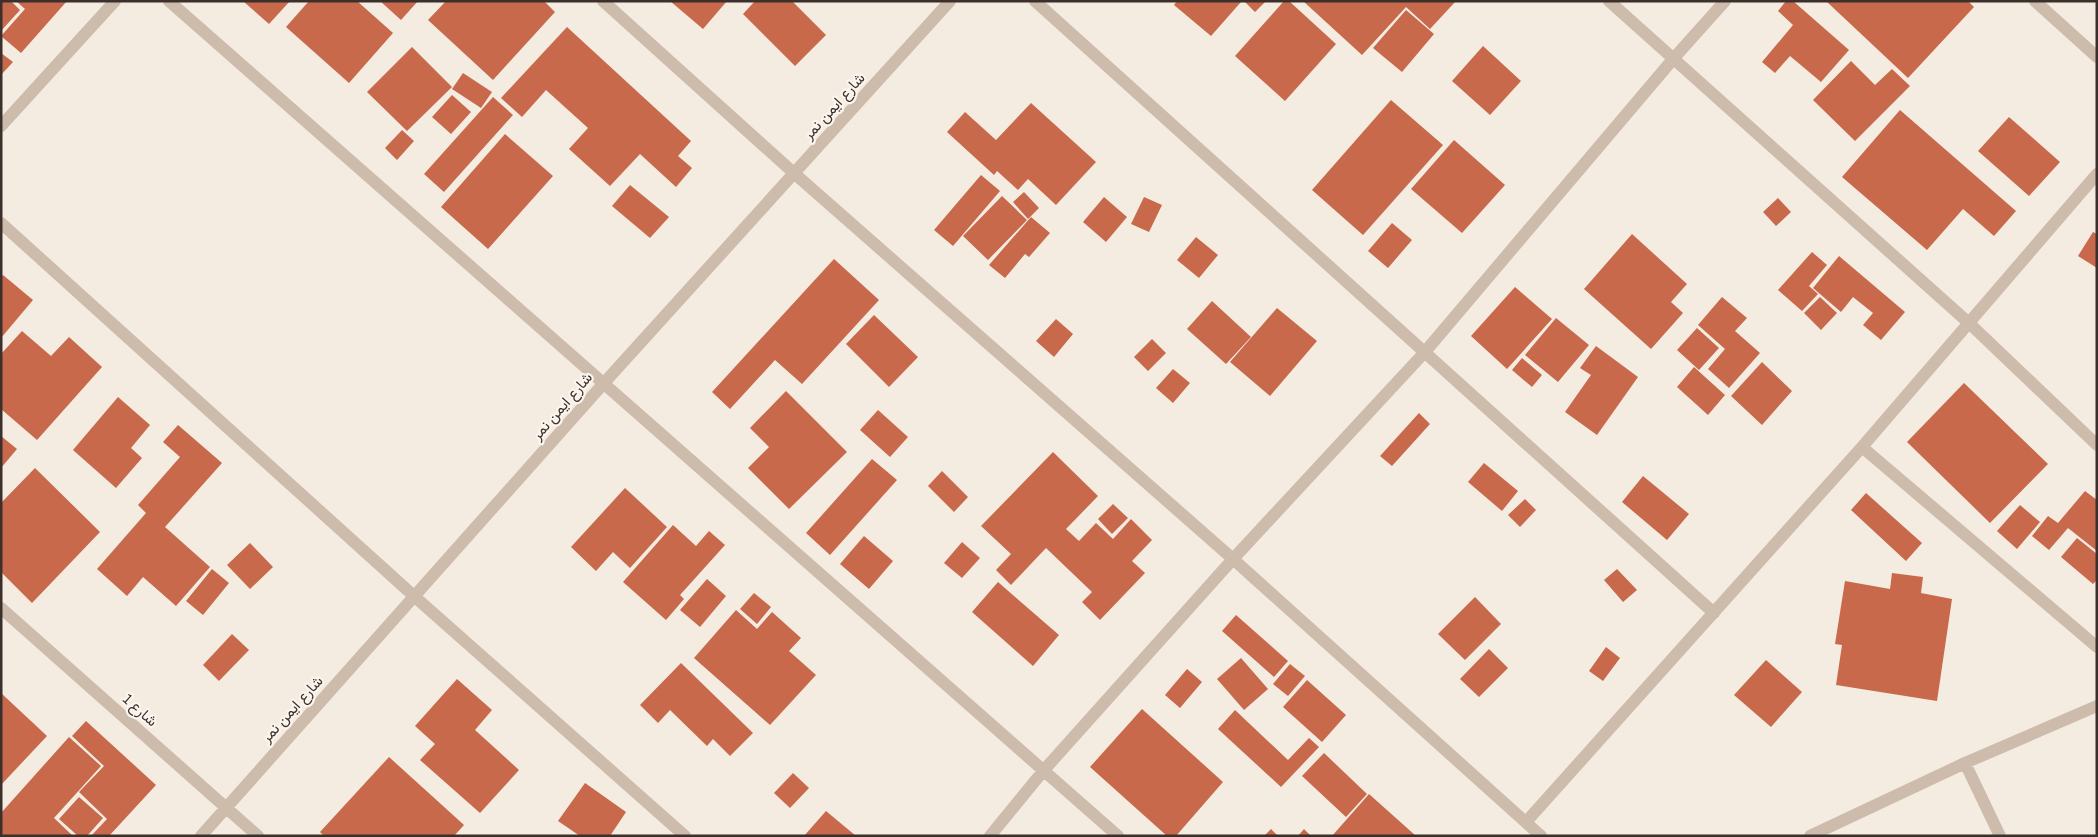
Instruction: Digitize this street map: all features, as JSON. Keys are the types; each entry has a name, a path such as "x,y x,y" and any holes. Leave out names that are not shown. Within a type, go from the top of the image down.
{"street":[{"path":"1,126 115,1"},
{"path":"169,1 1118,836"},
{"path":"603,1 795,174 1232,559 1541,836"},
{"name":"شارع ايمن نمر","path":"201,836 604,383 950,1"},
{"path":"1035,1 1714,613"},
{"path":"1609,1 1970,324 2097,445"},
{"path":"990,836 1044,770 1232,559 1424,353 1674,58 1725,1"},
{"path":"2035,1 2097,57"},
{"path":"1526,822 1970,324 2097,174"},
{"path":"1,223 415,597 685,836"},
{"path":"1862,446 2097,647"},
{"name":"شارع 1","path":"1,608 258,836"},
{"path":"1810,836 1965,763 2097,706"},
{"path":"1965,763 2000,836"}],"building":[{"path":"2,1 11,1 20,10 1,31"},
{"path":"16,1 67,1 21,53 1,36 25,9"},
{"path":"243,1 290,1 269,24"},
{"path":"309,1 357,1 393,33 349,83 286,27"},
{"path":"380,1 418,1 401,20"},
{"path":"446,1 544,1 555,12 493,80 428,20"},
{"path":"670,1 727,1 703,29"},
{"path":"755,1 792,1 826,35 795,66 743,14"},
{"path":"1177,1 1241,2 1211,36 1174,5"},
{"path":"1244,1 1266,1 1255,12"},
{"path":"1284,1 1289,1 1336,44 1285,101 1235,56"},
{"path":"1303,1 1456,1 1430,29 1406,7 1362,55"},
{"path":"1786,1 1793,1 1849,50 1821,82 1790,56 1775,73 1762,62 1793,25 1778,11"},
{"path":"1826,1 1968,1 1974,7 1908,78"},
{"path":"1406,10 1434,34 1402,72 1373,48"},
{"path":"567,27 691,141 678,156 692,168 676,187 640,154 610,186 569,149 588,128 546,90 522,117 501,98"},
{"path":"1483,46 1521,81 1490,115 1452,81"},
{"path":"412,47 452,87 407,131 367,92"},
{"path":"1,53 13,62 1,75"},
{"path":"1851,61 1875,85 1892,69 1910,86 1855,141 1813,100"},
{"path":"463,73 492,92 481,108 452,89"},
{"path":"452,95 471,112 451,134 432,117"},
{"path":"493,97 513,115 444,192 424,174"},
{"path":"1391,100 1443,145 1363,235 1312,190"},
{"path":"1031,103 1096,162 1056,205 1028,179 1018,190 997,171 994,175 947,132 965,112 996,140"},
{"path":"1900,110 2016,211 1994,236 1963,209 1927,250 1842,177"},
{"path":"2009,117 2060,162 2029,196 1978,151"},
{"path":"402,130 414,141 397,160 385,148"},
{"path":"505,134 553,176 488,249 441,207"},
{"path":"1454,140 1505,185 1462,233 1411,189"},
{"path":"981,175 1000,191 953,246 934,230"},
{"path":"630,185 669,217 650,238 612,206"},
{"path":"1024,192 1039,208 1028,219 1013,202"},
{"path":"1002,196 1027,220 988,260 963,236"},
{"path":"1104,197 1127,217 1106,242 1083,222"},
{"path":"1144,197 1162,205 1149,232 1131,224"},
{"path":"1778,198 1791,212 1776,226 1763,212"},
{"path":"1031,217 1050,233 1029,257 1025,254 1005,278 989,265"},
{"path":"1392,223 1412,240 1388,268 1368,251"},
{"path":"2093,232 2097,234 2097,268 2078,256"},
{"path":"1632,234 1687,284 1671,302 1683,313 1651,349 1584,289"},
{"path":"1196,237 1218,255 1199,278 1177,260"},
{"path":"1812,252 1827,265 1809,286 1818,294 1802,311 1778,290"},
{"path":"1839,256 1905,312 1881,340 1863,325 1873,313 1853,297 1841,312 1813,288"},
{"path":"834,259 879,300 802,384 775,360 730,409 712,392"},
{"path":"3,275 33,300 1,338 1,277"},
{"path":"1515,287 1552,319 1507,369 1471,336"},
{"path":"1722,297 1747,318 1735,331 1760,353 1729,388 1708,369 1725,349 1698,325"},
{"path":"1820,297 1837,313 1821,330 1804,313"},
{"path":"1212,301 1251,337 1226,364 1187,329"},
{"path":"1277,308 1317,341 1270,396 1230,362"},
{"path":"874,315 918,357 889,387 846,344"},
{"path":"1556,318 1589,345 1558,382 1525,355"},
{"path":"1056,319 1073,334 1054,357 1036,341"},
{"path":"1697,328 1719,348 1699,370 1677,350"},
{"path":"22,331 51,356 69,337 102,367 37,440 1,409 1,354"},
{"path":"1152,339 1166,353 1148,371 1134,357"},
{"path":"1596,346 1638,377 1597,435 1565,412 1591,375 1580,368"},
{"path":"1522,358 1542,375 1532,387 1512,370"},
{"path":"1762,362 1792,391 1762,425 1731,396"},
{"path":"1694,367 1725,395 1708,415 1677,387"},
{"path":"1173,369 1190,383 1173,403 1156,388"},
{"path":"1964,383 2048,464 1990,523 1907,442"},
{"path":"786,391 847,452 789,509 748,468 769,447 750,428"},
{"path":"118,397 150,425 131,448 142,458 116,488 73,450"},
{"path":"878,410 908,437 890,457 860,430"},
{"path":"1419,413 1430,424 1392,466 1380,456"},
{"path":"178,425 222,463 165,527 210,567 176,606 143,577 127,596 97,569 146,513 138,505 180,457 163,442"},
{"path":"1,436 17,449 1,468"},
{"path":"1053,452 1098,496 1066,529 1079,541 1096,523 1113,539 1131,519 1152,540 1132,561 1145,573 1100,620 1082,602 1092,592 1046,548 1011,585 996,570 1011,554 981,526"},
{"path":"872,459 897,480 830,555 806,533"},
{"path":"1484,463 1518,491 1502,511 1468,482"},
{"path":"35,468 100,532 32,603 1,572 1,503"},
{"path":"942,471 968,497 954,512 928,486"},
{"path":"1643,476 1689,514 1667,540 1622,502"},
{"path":"625,488 667,527 630,568 613,552 596,571 571,547"},
{"path":"2085,491 2097,500 2097,551 2068,528 2049,550 2032,536 2048,516 2058,523"},
{"path":"1866,493 1922,543 1906,561 1851,510"},
{"path":"1525,499 1536,510 1520,527 1508,515"},
{"path":"1113,504 1128,518 1112,534 1098,519"},
{"path":"2020,505 2040,522 2017,549 1997,531"},
{"path":"673,525 696,546 709,531 725,545 680,595 684,599 666,620 623,582"},
{"path":"864,536 893,561 869,589 840,564"},
{"path":"2077,538 2097,554 2097,580 2093,584 2061,557"},
{"path":"962,542 980,558 962,578 944,563"},
{"path":"250,543 273,567 250,589 227,565"},
{"path":"212,569 229,583 203,615 186,601"},
{"path":"1617,569 1637,590 1623,602 1604,580"},
{"path":"1892,573 1923,577 1921,593 1952,599 1937,701 1836,685 1842,645 1835,644 1845,581 1890,589"},
{"path":"707,579 726,596 700,627 680,610"},
{"path":"998,582 1059,635 1033,666 972,612"},
{"path":"754,593 771,607 757,624 740,609"},
{"path":"1475,597 1501,624 1465,660 1438,634"},
{"path":"736,610 757,629 772,612 801,638 789,651 816,675 770,725 694,658"},
{"path":"1236,615 1288,661 1274,677 1222,631"},
{"path":"232,634 249,650 219,681 203,665"},
{"path":"1606,647 1620,658 1603,681 1589,671"},
{"path":"1489,649 1508,668 1479,697 1460,679"},
{"path":"1241,658 1268,689 1244,710 1217,679"},
{"path":"1766,660 1802,692 1771,727 1734,695"},
{"path":"681,663 753,733 730,756 713,739 707,746 670,710 658,723 640,705"},
{"path":"1290,664 1305,676 1288,696 1273,684"},
{"path":"1187,669 1202,682 1180,708 1165,695"},
{"path":"457,679 492,710 475,730 519,770 480,813 420,760 435,744 415,726"},
{"path":"1307,680 1346,715 1322,742 1283,707"},
{"path":"1,693 47,736 1,785"},
{"path":"1142,709 1223,782 1176,836 1167,836 1090,767"},
{"path":"1235,710 1288,760 1309,738 1319,747 1281,787 1218,729"},
{"path":"86,721 156,785 109,836 91,836 107,819 79,792 104,766 72,736"},
{"path":"69,737 101,766 54,818 73,836 1,836 1,813"},
{"path":"1324,753 1367,794 1346,817 1302,776"},
{"path":"389,757 464,825 454,836 324,836 320,832"},
{"path":"793,773 809,788 790,808 774,793"},
{"path":"585,783 626,812 610,836 580,836 558,821"},
{"path":"1369,794 1416,836 1332,836"},
{"path":"79,797 103,818 87,836 78,836 59,819"},
{"path":"826,811 856,836 804,836"},
{"path":"1271,829 1278,836 1264,836"},
{"path":"1304,829 1311,836 1298,836"}]}
